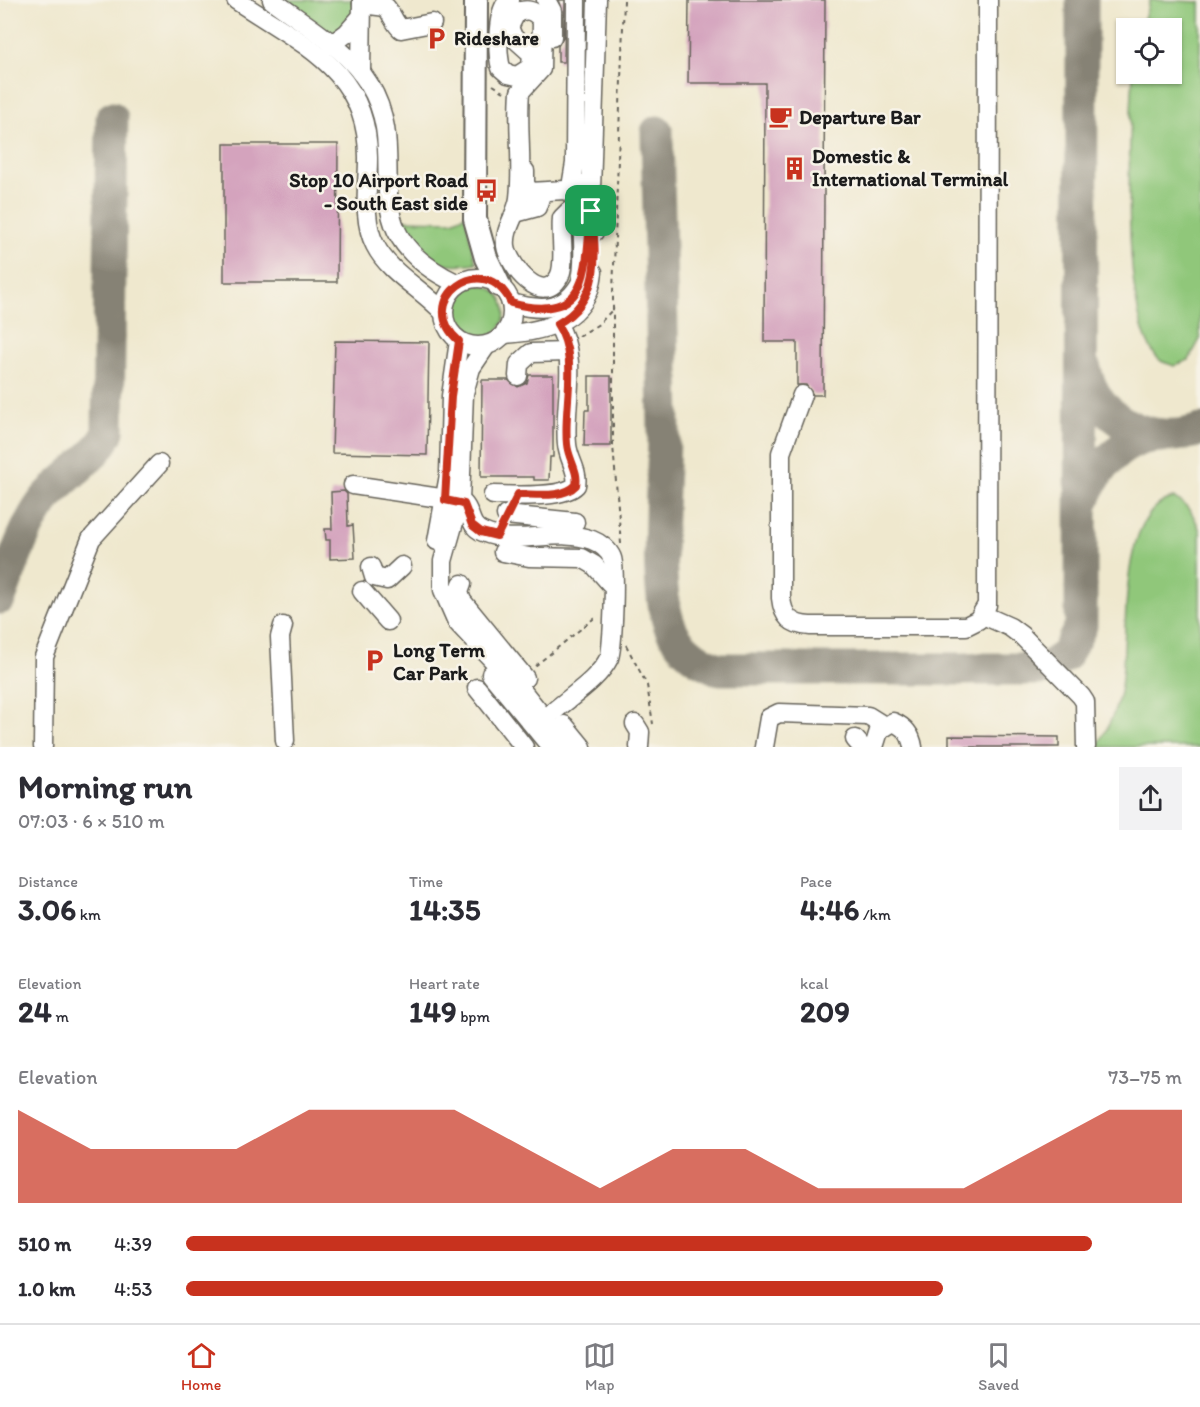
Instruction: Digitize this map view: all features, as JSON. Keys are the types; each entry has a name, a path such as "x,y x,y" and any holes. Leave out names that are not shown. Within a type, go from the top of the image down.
{"main road":[{"path":"476,0 475,208 482,244 505,294"}],"street":[{"path":"236,0 331,66 357,98 368,138 367,208 372,240 387,263 443,312"},
{"path":"272,0 331,45 370,84 383,118 387,197 395,227 409,251 421,264 458,284"},
{"path":"510,0 504,4 500,14 500,65 508,74 522,75 531,67 533,60 529,50 510,32 512,17 521,11 534,12 543,27 541,69 520,92 519,194 506,236 510,259 525,280 543,287 558,280 561,275 564,214 573,210 579,213 583,269 580,286"},
{"path":"546,0 551,5 552,11 552,69 546,80 528,94 525,105 525,184 530,192 565,190 591,201"},
{"path":"567,747 524,693 450,612 443,590 441,571 453,500 464,393 471,368 486,346 504,334 535,332 557,324 580,307 590,290 594,266 591,201 572,181 575,163 576,0"},
{"path":"486,346 468,345 459,341 447,327 443,312 446,299 458,284 478,278 505,294 540,309 548,308 566,301 580,286 587,266 597,0"},
{"path":"802,395 781,453 781,598 784,615 795,624 822,626 966,626 983,615 987,605 988,0"},
{"path":"331,45 347,33 362,7"},
{"path":"362,7 386,7 393,15 395,24 401,29 432,23"},
{"path":"361,73 362,7"},
{"path":"515,213 537,207 542,192"},
{"path":"504,334 512,314 505,294"},
{"path":"493,495 556,494 567,492 576,485 578,477 567,444 569,346 557,324"},
{"path":"459,341 451,396 453,500 431,576 434,600 464,642 551,747"},
{"path":"518,376 519,364 531,353 569,346"},
{"path":"43,747 44,657 91,538 159,464"},
{"path":"353,485 453,500 467,508 470,522 475,528 500,544 529,557 582,558 594,565 610,584"},
{"path":"500,544 506,514 518,494"},
{"path":"506,514 575,522"},
{"path":"500,544 581,538 598,543 613,559 609,657 599,671 553,712"},
{"path":"371,567 374,578 387,580 402,566"},
{"path":"462,584 459,592 462,601 582,747"},
{"path":"362,591 388,621"},
{"path":"983,615 1010,627 1022,636 1081,696 1086,710 1086,747"},
{"path":"283,626 280,637 285,741"},
{"path":"477,687 524,747"},
{"path":"764,747 769,718 779,713 868,716 884,726"},
{"path":"874,747 879,731 893,722 902,726 909,733 912,747"},
{"path":"634,724 640,732 639,747"}],"path":[{"path":"622,553 613,445 616,171 624,0"},
{"path":"569,346 599,324 614,308"},
{"path":"528,672 600,614"},
{"path":"624,636 625,644 647,685 653,729"}],"green space":[{"path":"285,0 357,0 356,19 333,34"},
{"path":"1150,0 1200,2 1200,339 1189,360 1174,366 1161,361 1147,341 1138,310 1132,269 1129,179 1133,84 1182,84 1182,18 1144,18"},
{"path":"465,215 476,263 461,265 438,262 429,258 414,243 400,220 453,221"},
{"path":"478,285 497,293 505,312 497,331 478,339 459,331 451,312 459,293"},
{"path":"1173,498 1183,503 1190,511 1200,532 1200,747 1097,747 1114,713 1120,692 1128,583 1133,553 1141,528 1154,508"}],"building":[{"path":"559,0 565,0 564,62 558,62 558,46 563,37 563,11"},
{"name":"Domestic & International Terminal","path":"689,0 825,0 823,395 813,395 806,385 797,385 797,342 764,342 765,83 688,83"},
{"path":"224,144 338,144 337,282 224,282"},
{"path":"335,341 429,342 427,455 332,453"},
{"path":"529,375 553,375 553,457 550,457 549,480 534,480 534,477 481,477 482,380 508,380 518,387 527,383"},
{"path":"589,376 611,376 611,446 584,446 585,410 589,410"},
{"path":"344,491 347,494 348,526 353,525 355,558 330,559 330,540 326,540 325,529 332,529 331,492"},
{"path":"949,736 1059,737 1059,747 949,747"}],"taxiway":[{"path":"657,132 664,433 660,531 661,582 669,624 682,646 695,657 718,669 1045,669 1066,655 1081,626 1082,0"},
{"path":"0,598 18,548 43,502 89,458 104,440 108,431 112,118"},
{"path":"1085,369 1091,387 1101,403 1114,416 1129,425 1145,432 1163,435 1200,430"},
{"path":"1083,502 1096,477 1114,455 1137,441 1165,436"}],"place":[{"name":"Rideshare","path":"436,38"},
{"name":"Departure Bar","path":"781,117"},
{"name":"Domestic & International Terminal","path":"794,168"},
{"name":"Stop 10 Airport Road - South East side","path":"486,191"},
{"name":"Long Term Car Park","path":"375,661"}],"route":[{"path":"591,211 594,231 594,266 590,290 576,312 557,324 567,341 567,444 569,457 578,477 576,485 567,492 556,494 518,494 497,536 481,532 470,522 464,504 460,501 445,500 449,475 451,396 459,341 452,335 444,318 446,299 458,284 468,279 478,278 499,285 511,303 540,309 556,306 566,301 580,286 584,277 587,266 591,211"}]}
